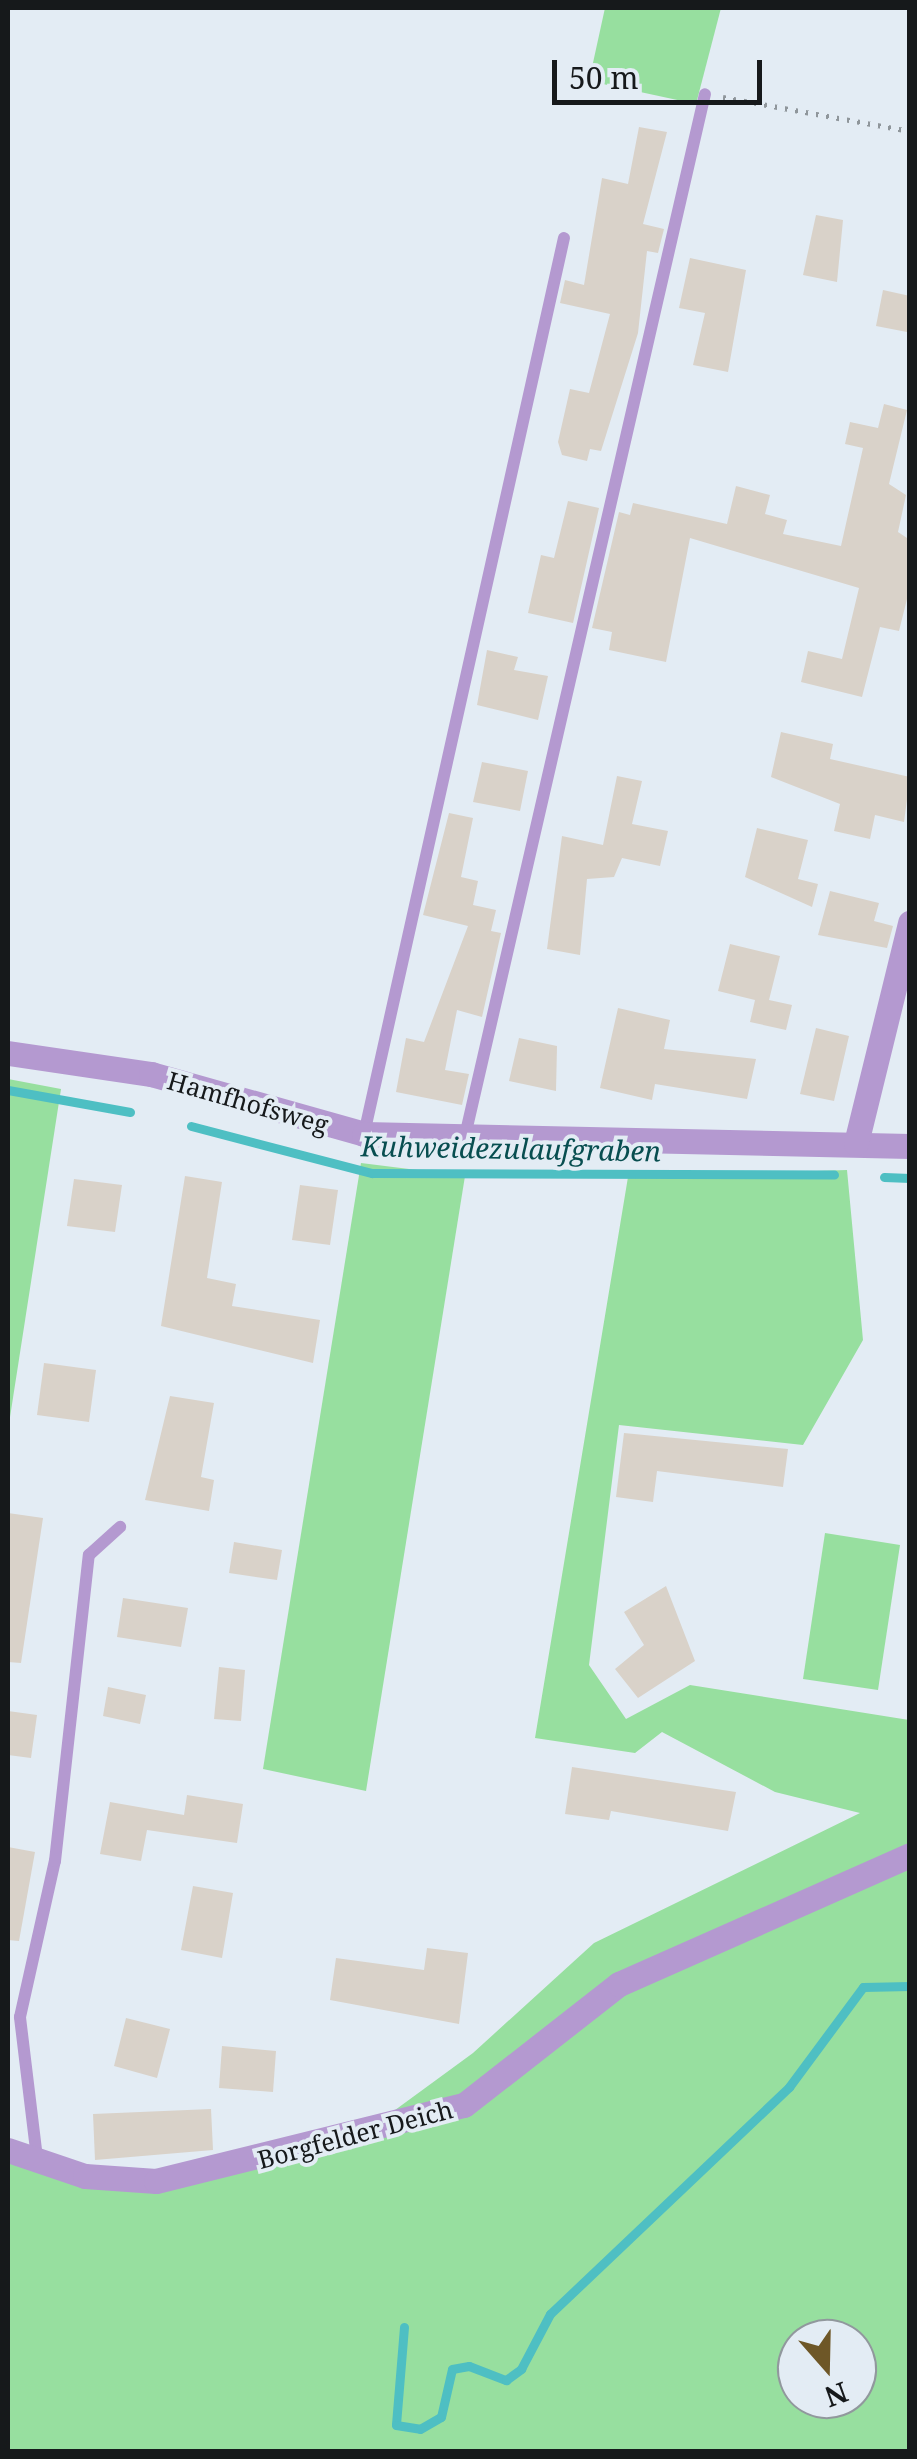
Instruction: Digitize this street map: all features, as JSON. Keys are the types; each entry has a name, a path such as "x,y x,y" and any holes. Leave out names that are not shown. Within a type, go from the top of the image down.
{"street":[{"path":"856,1143 910,923"},
{"name":"Hamfhofsweg","path":"8,1053 152,1074 364,1134 910,1146"},
{"name":"Borgfelder Deich","path":"8,2150 85,2176 156,2181 464,2105 619,1984 910,1855"}],"lane":[{"path":"465,1136 705,94"},
{"path":"364,1134 564,238"},
{"path":"36,2158 20,2016 55,1861 89,1555 120,1527"}],"path":[{"path":"705,94 910,131"}],"green space":[{"path":"605,8 721,8 696,104 589,81"},
{"path":"8,1079 61,1089 8,1430"},
{"path":"361,1163 465,1176 366,1791 263,1769"},
{"path":"847,1170 863,1340 803,1445 619,1425 589,1665 626,1719 690,1685 909,1720 909,2451 8,2451 8,2161 156,2191 350,2143 473,2053 594,1943 860,1813 775,1792 662,1732 635,1753 535,1738 628,1177"},
{"path":"825,1533 900,1545 878,1690 803,1679"}],"building":[{"path":"639,127 667,132 643,224 664,229 658,253 647,251 638,333 601,451 590,449 587,461 562,455 558,442 570,389 589,393 610,314 560,303 565,280 584,285 602,178 628,184"},
{"path":"816,215 843,220 837,282 803,275"},
{"path":"690,258 746,270 728,372 693,365 705,313 679,308"},
{"path":"883,290 910,296 907,332 876,326"},
{"path":"884,404 907,410 889,484 906,495 898,532 910,540 910,587 899,631 880,627 862,697 801,682 808,651 842,659 859,588 690,538 666,662 609,650 612,632 592,628 619,512 630,515 633,503 727,524 736,486 770,495 765,514 787,520 783,534 841,546 863,448 845,444 850,422 878,428"},
{"path":"568,501 599,508 573,623 528,613 541,555 554,558"},
{"path":"487,650 518,657 514,670 548,676 538,720 477,705"},
{"path":"781,732 833,744 830,759 910,777 904,822 875,815 870,839 834,831 840,804 771,777"},
{"path":"482,762 528,771 520,811 473,802"},
{"path":"617,776 642,781 632,824 668,831 660,866 622,858 614,877 587,879 580,955 547,949 562,836 603,845"},
{"path":"449,813 473,818 461,877 478,881 473,905 496,910 491,931 501,933 482,1017 457,1010 445,1070 469,1074 462,1105 396,1092 406,1038 424,1042 468,926 423,915"},
{"path":"757,828 808,840 798,879 818,884 812,907 745,877"},
{"path":"830,891 879,903 874,921 893,926 887,948 818,935"},
{"path":"730,944 780,956 769,1000 792,1005 786,1030 750,1022 755,1000 718,991"},
{"path":"618,1008 670,1020 664,1049 756,1059 747,1099 655,1084 652,1100 600,1088"},
{"path":"816,1028 849,1036 834,1101 800,1094"},
{"path":"519,1038 557,1046 556,1091 509,1081"},
{"path":"185,1176 222,1182 207,1278 236,1284 232,1306 320,1320 313,1363 161,1326"},
{"path":"74,1179 122,1185 115,1232 67,1226"},
{"path":"300,1185 338,1190 330,1245 292,1240"},
{"path":"44,1363 96,1370 89,1422 37,1415"},
{"path":"170,1396 214,1403 201,1477 214,1480 209,1511 145,1500"},
{"path":"624,1433 788,1449 783,1487 657,1471 653,1502 616,1497"},
{"path":"8,1513 43,1518 21,1663 8,1662"},
{"path":"234,1542 282,1550 277,1580 229,1573"},
{"path":"666,1586 695,1661 638,1698 615,1669 644,1645 624,1612"},
{"path":"123,1598 188,1608 181,1647 117,1637"},
{"path":"219,1667 245,1670 241,1721 214,1719"},
{"path":"108,1687 146,1695 140,1724 103,1716"},
{"path":"8,1711 37,1715 31,1758 8,1755"},
{"path":"572,1767 736,1792 728,1831 611,1811 609,1820 565,1814"},
{"path":"187,1795 243,1804 237,1843 147,1830 141,1861 100,1854 110,1802 184,1815"},
{"path":"8,1847 35,1852 19,1941 8,1940"},
{"path":"193,1886 233,1893 222,1958 181,1950"},
{"path":"427,1948 468,1953 459,2024 330,2000 336,1958 424,1970"},
{"path":"126,2018 170,2029 157,2078 114,2066"},
{"path":"222,2046 276,2051 273,2092 219,2088"},
{"path":"211,2109 213,2150 95,2160 93,2114"}],"waterway":[{"name":"Kuhweidezulaufgraben","path":"8,1090 130,1112"},
{"name":"Kuhweidezulaufgraben","path":"191,1126 372,1173 834,1175"},
{"name":"Kuhweidezulaufgraben","path":"884,1177 910,1178"},
{"path":"404,2327 396,2425 420,2429 441,2417 452,2369 469,2366 506,2380 521,2369 550,2314 789,2087 863,1987 910,1986"}]}
